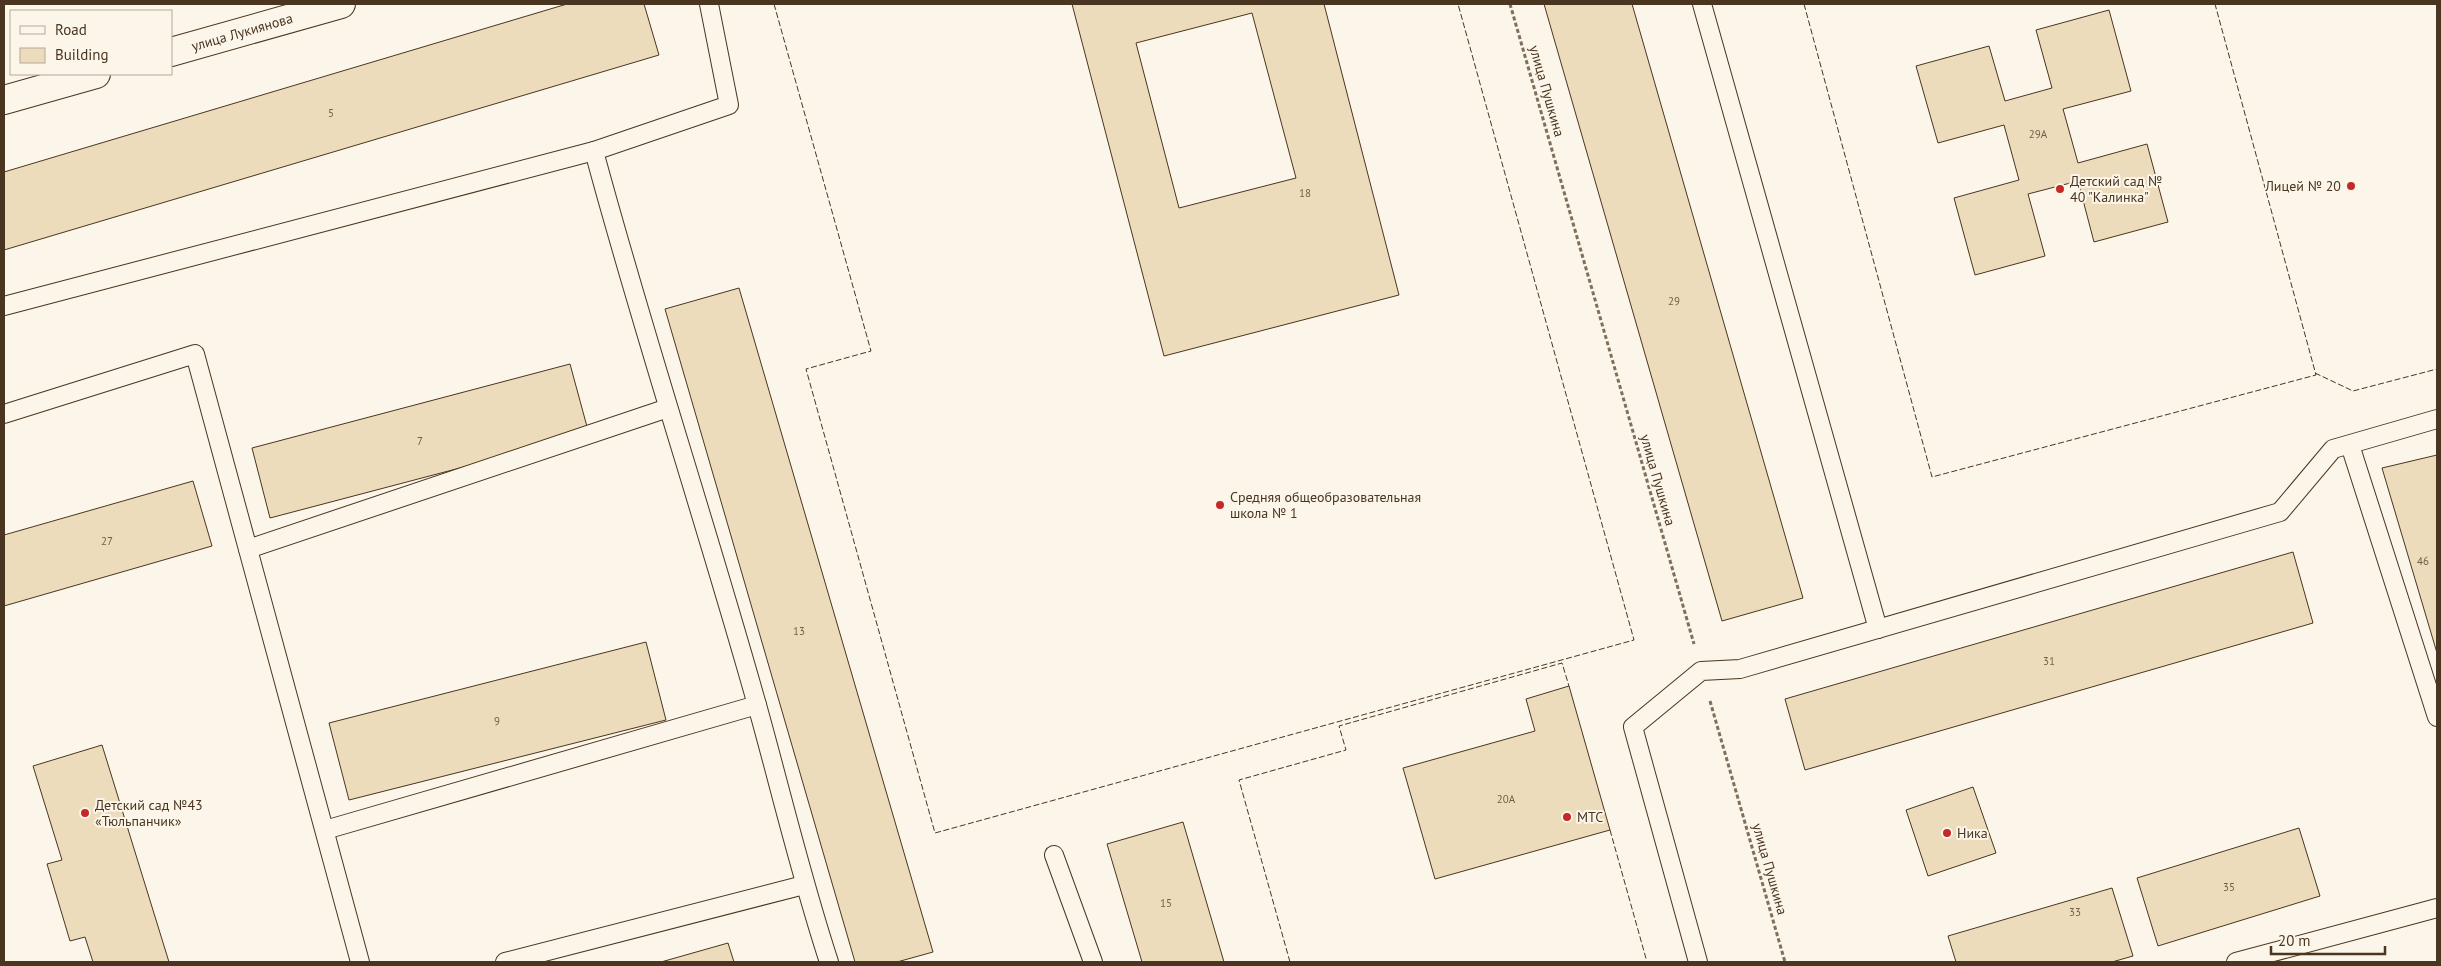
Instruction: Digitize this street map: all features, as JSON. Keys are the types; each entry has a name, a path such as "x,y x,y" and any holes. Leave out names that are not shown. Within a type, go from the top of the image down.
{"street":[{"name":"улица Лукиянова","path":"172,52 341,4"},
{"path":"4,100 92,75"}],"lane":[{"path":"4,306 594,151 729,105 709,4"},
{"path":"1702,4 1878,629"},
{"path":"594,151 628,276 757,705 804,885 828,962"},
{"path":"4,414 195,354 360,962"},
{"path":"248,549 668,408"},
{"path":"1698,962 1633,727 1701,671 1740,669 2280,512 2333,449 2437,419"},
{"path":"2350,444 2437,718"},
{"path":"325,830 757,705"},
{"path":"1054,855 1093,962"},
{"path":"505,962 804,885"},
{"path":"2236,962 2437,908"}],"path":[{"name":"улица Пушкина","path":"1510,4 1785,962"}],"building":[{"path":"567,4 644,4 659,55 4,250 4,172"},
{"path":"1072,4 1324,4 1399,295 1164,356","holes":["1252,13 1296,178 1179,208 1136,43"]},
{"path":"1544,4 1632,4 1803,598 1722,621"},
{"path":"2109,10 2131,91 2063,109 2078,163 2147,144 2168,222 2094,242 2078,181 2028,194 2045,256 1975,275 1954,198 2019,180 2004,125 1938,143 1916,66 1989,46 2005,101 2052,88 2036,30"},
{"path":"739,288 933,952 897,962 855,962 665,309"},
{"path":"570,364 589,434 270,518 252,448"},
{"path":"2437,455 2437,653 2382,468"},
{"path":"193,481 212,546 4,606 4,535"},
{"path":"2293,552 2313,623 1805,770 1785,699"},
{"path":"646,642 666,720 349,800 329,723"},
{"path":"1569,686 1610,830 1435,879 1403,768 1535,731 1526,699"},
{"name":"Детский сад №43 «Тюльпанчик»","path":"102,745 169,962 93,962 85,937 70,941 47,864 62,860 33,766"},
{"path":"1973,787 1996,853 1928,876 1906,810"},
{"path":"1183,822 1224,962 1142,962 1107,844"},
{"path":"2299,828 2320,896 2158,946 2137,878"},
{"path":"2112,888 2133,956 2112,962 1956,962 1948,936"},
{"path":"728,943 734,962 661,962"}],"fence":[{"path":"774,4 871,351 806,369 935,833 1634,640 1458,4"},
{"path":"1804,4 1932,477 2316,375 2215,4"},
{"path":"2315,373 2353,391 2437,369"},
{"path":"1290,962 1239,780 1346,750 1339,726 1562,663 1569,686"},
{"path":"1610,830 1647,962"}],"place":[{"name":"Лицей № 20","path":"2351,186"},
{"name":"Детский сад № 40 \"Калинка\"","path":"2060,189"},
{"name":"Средняя общеобразовательная школа № 1","path":"1220,505"},
{"name":"Детский сад №43 «Тюльпанчик»","path":"85,813"},
{"name":"МТС","path":"1567,817"},
{"name":"Ника","path":"1947,833"}]}
